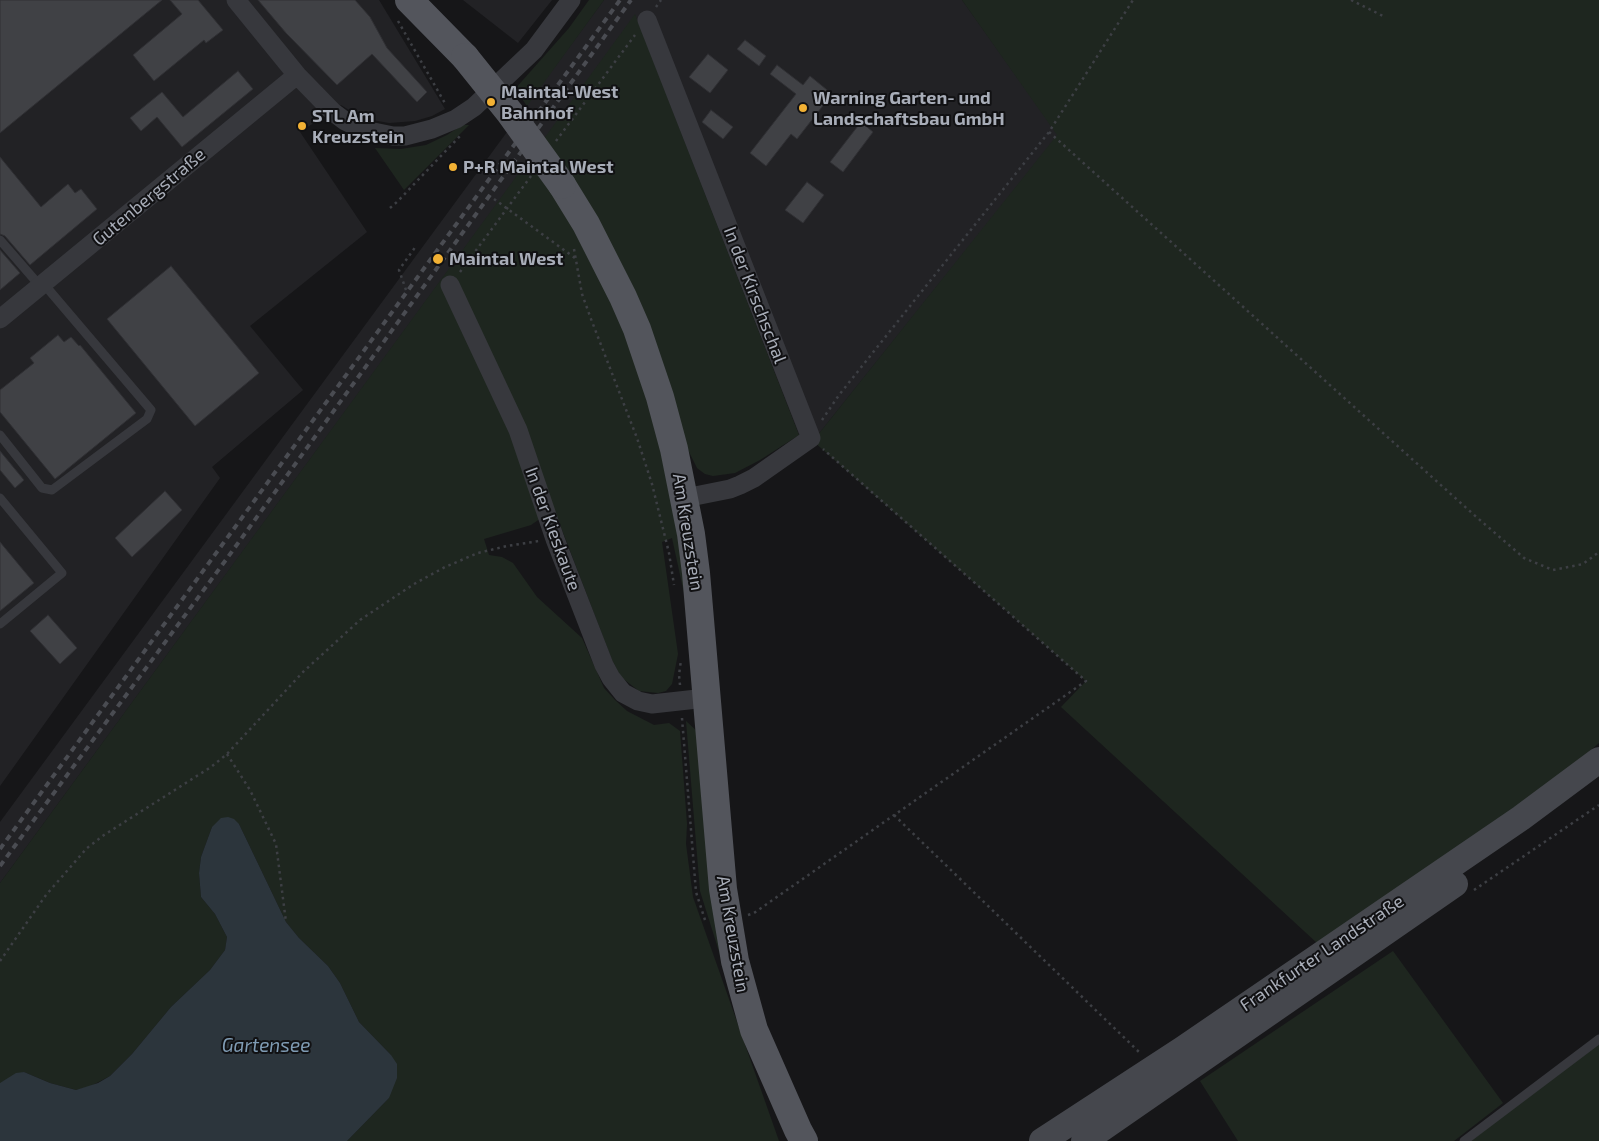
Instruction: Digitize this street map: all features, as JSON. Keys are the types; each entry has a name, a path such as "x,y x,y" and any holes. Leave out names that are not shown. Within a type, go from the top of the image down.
{"main road":[{"name":"Am Kreuzstein","path":"402,8 465,58 510,113 562,184 586,224 615,280 637,329 660,397 685,498 696,573 693,700 735,961 754,1030 801,1137"},
{"name":"Frankfurter Landstraße","path":"1042,1141 1183,1049 1521,818 1599,760"},
{"name":"Frankfurter Landstraße","path":"1084,1141 1558,814 1599,783"}],"street":[{"path":"236,0 297,75 325,104 345,121 370,132 392,136 405,136 432,129 461,125 488,95 534,50 571,0"},
{"name":"In der Kirschschal","path":"646,20 811,438"},
{"name":"Gutenbergstraße","path":"0,319 297,75"},
{"name":"In der Kieskaute","path":"450,285 518,430 554,539 604,665 611,678 624,692 638,701 652,704 693,700"},
{"path":"685,498 730,489 740,485 754,478 811,438"}],"lane":[{"path":"0,240 42,285 151,410 147,419 52,490 42,488 2,438"},
{"path":"0,498 62,573 0,624"},
{"path":"1464,1141 1599,1039"}],"path":[{"path":"728,923 754,913 1086,682 811,438 839,395 1048,132 1133,0"},
{"path":"1351,0 1386,17"},
{"path":"402,8 441,98"},
{"path":"390,208 398,202 461,125"},
{"path":"1048,132 1524,558 1553,570 1583,564 1599,552"},
{"path":"494,199 576,259"},
{"path":"572,242 582,294 590,319 652,484 669,553 675,592"},
{"path":"406,290 399,270 416,246"},
{"path":"0,961 46,895 87,848 104,835 211,767 227,754 303,672 360,620 385,602 445,567 478,553 507,546 554,539"},
{"path":"682,655 679,675 693,700"},
{"path":"227,754 250,790 276,844 286,922"},
{"path":"894,815 1143,1056"}],"shaded area":[{"path":"0,0 379,0 445,109 432,116 415,121 389,123 362,118 341,105 300,132 367,232 250,326 303,390 212,467 220,478 0,786"},
{"path":"463,0 552,0 518,43"},
{"path":"589,0 604,0 527,106 515,89 569,28"},
{"path":"604,0 962,0 1058,135 813,441 799,435 635,15 0,883 0,822"},
{"path":"962,0 1599,0 1599,743 1562,775 1317,943 1061,707 1086,681 813,441 1057,135"},
{"path":"635,14 799,435 760,460 735,473 713,476 705,474 697,468 688,450 672,492 687,607 672,538 662,542 678,654 672,684 666,691 658,693 639,691 621,677 612,660 554,509 531,525 484,539 489,555 502,557 513,563 537,597 582,638 604,688 615,700 627,711 654,725 669,723 680,731 687,824 686,844 693,897 779,1141 347,1141 389,1098 391,1055 359,1022 340,983 328,966 299,938 286,922 239,824 212,827 201,857 199,873 201,897 215,914 227,937 225,950 210,970 171,1007 132,1054 110,1076 89,1087 76,1090 50,1083 24,1072 0,1083 0,883"},
{"path":"462,125 469,125 404,190 375,148 401,149 426,145"},
{"path":"686,721 699,733 725,963 721,958 700,891"},
{"path":"1393,951 1503,1103 1454,1141 1238,1141 1200,1081"},
{"path":"1599,1044 1599,1141 1470,1141"}],"water":[{"name":"Gartensee","path":"228,817 234,819 239,824 286,922 299,938 328,966 340,983 359,1022 391,1055 397,1064 397,1078 389,1098 347,1141 0,1141 0,1083 16,1073 24,1072 50,1083 76,1090 98,1083 110,1076 132,1054 171,1007 210,970 225,950 227,937 215,914 201,897 199,873 201,857 212,827 221,818"}],"building":[{"path":"0,0 162,0 0,133"},
{"path":"170,0 198,0 223,30 206,43 204,40 154,81 133,55 182,14"},
{"path":"258,0 355,0 370,17 387,48 427,92 417,102 372,54 337,85 286,33"},
{"path":"745,40 766,56 759,66 737,49"},
{"path":"708,54 728,70 710,93 689,77"},
{"path":"777,65 803,85 810,76 832,94 797,139 791,134 766,166 750,153 796,94 770,74"},
{"path":"238,71 253,89 182,147 157,117 141,131 130,118 162,92 183,117"},
{"path":"711,110 733,127 723,139 702,122"},
{"path":"861,122 873,132 843,172 830,162"},
{"path":"0,157 41,207 68,184 75,193 81,189 97,209 30,265 5,236 0,234"},
{"path":"807,182 824,195 803,223 785,210"},
{"path":"0,250 20,273 0,290"},
{"path":"171,266 259,373 195,426 107,319"},
{"path":"58,335 64,342 71,337 80,345 136,413 55,479 0,412 0,390 34,363 30,358"},
{"path":"0,451 24,480 15,488 0,470"},
{"path":"165,491 182,510 132,557 115,538"},
{"path":"0,542 34,583 0,611"},
{"path":"48,615 77,648 60,664 30,631"}],"railway":[{"path":"0,849 620,0"},
{"path":"0,866 228,557 631,0"}],"place":[{"name":"Maintal-West Bahnhof","path":"491,102"},
{"name":"Warning Garten- und Landschaftsbau GmbH","path":"803,108"},
{"name":"STL Am Kreuzstein","path":"302,126"},
{"name":"P+R Maintal West","path":"453,167"},
{"name":"Maintal West","path":"438,259"}]}
